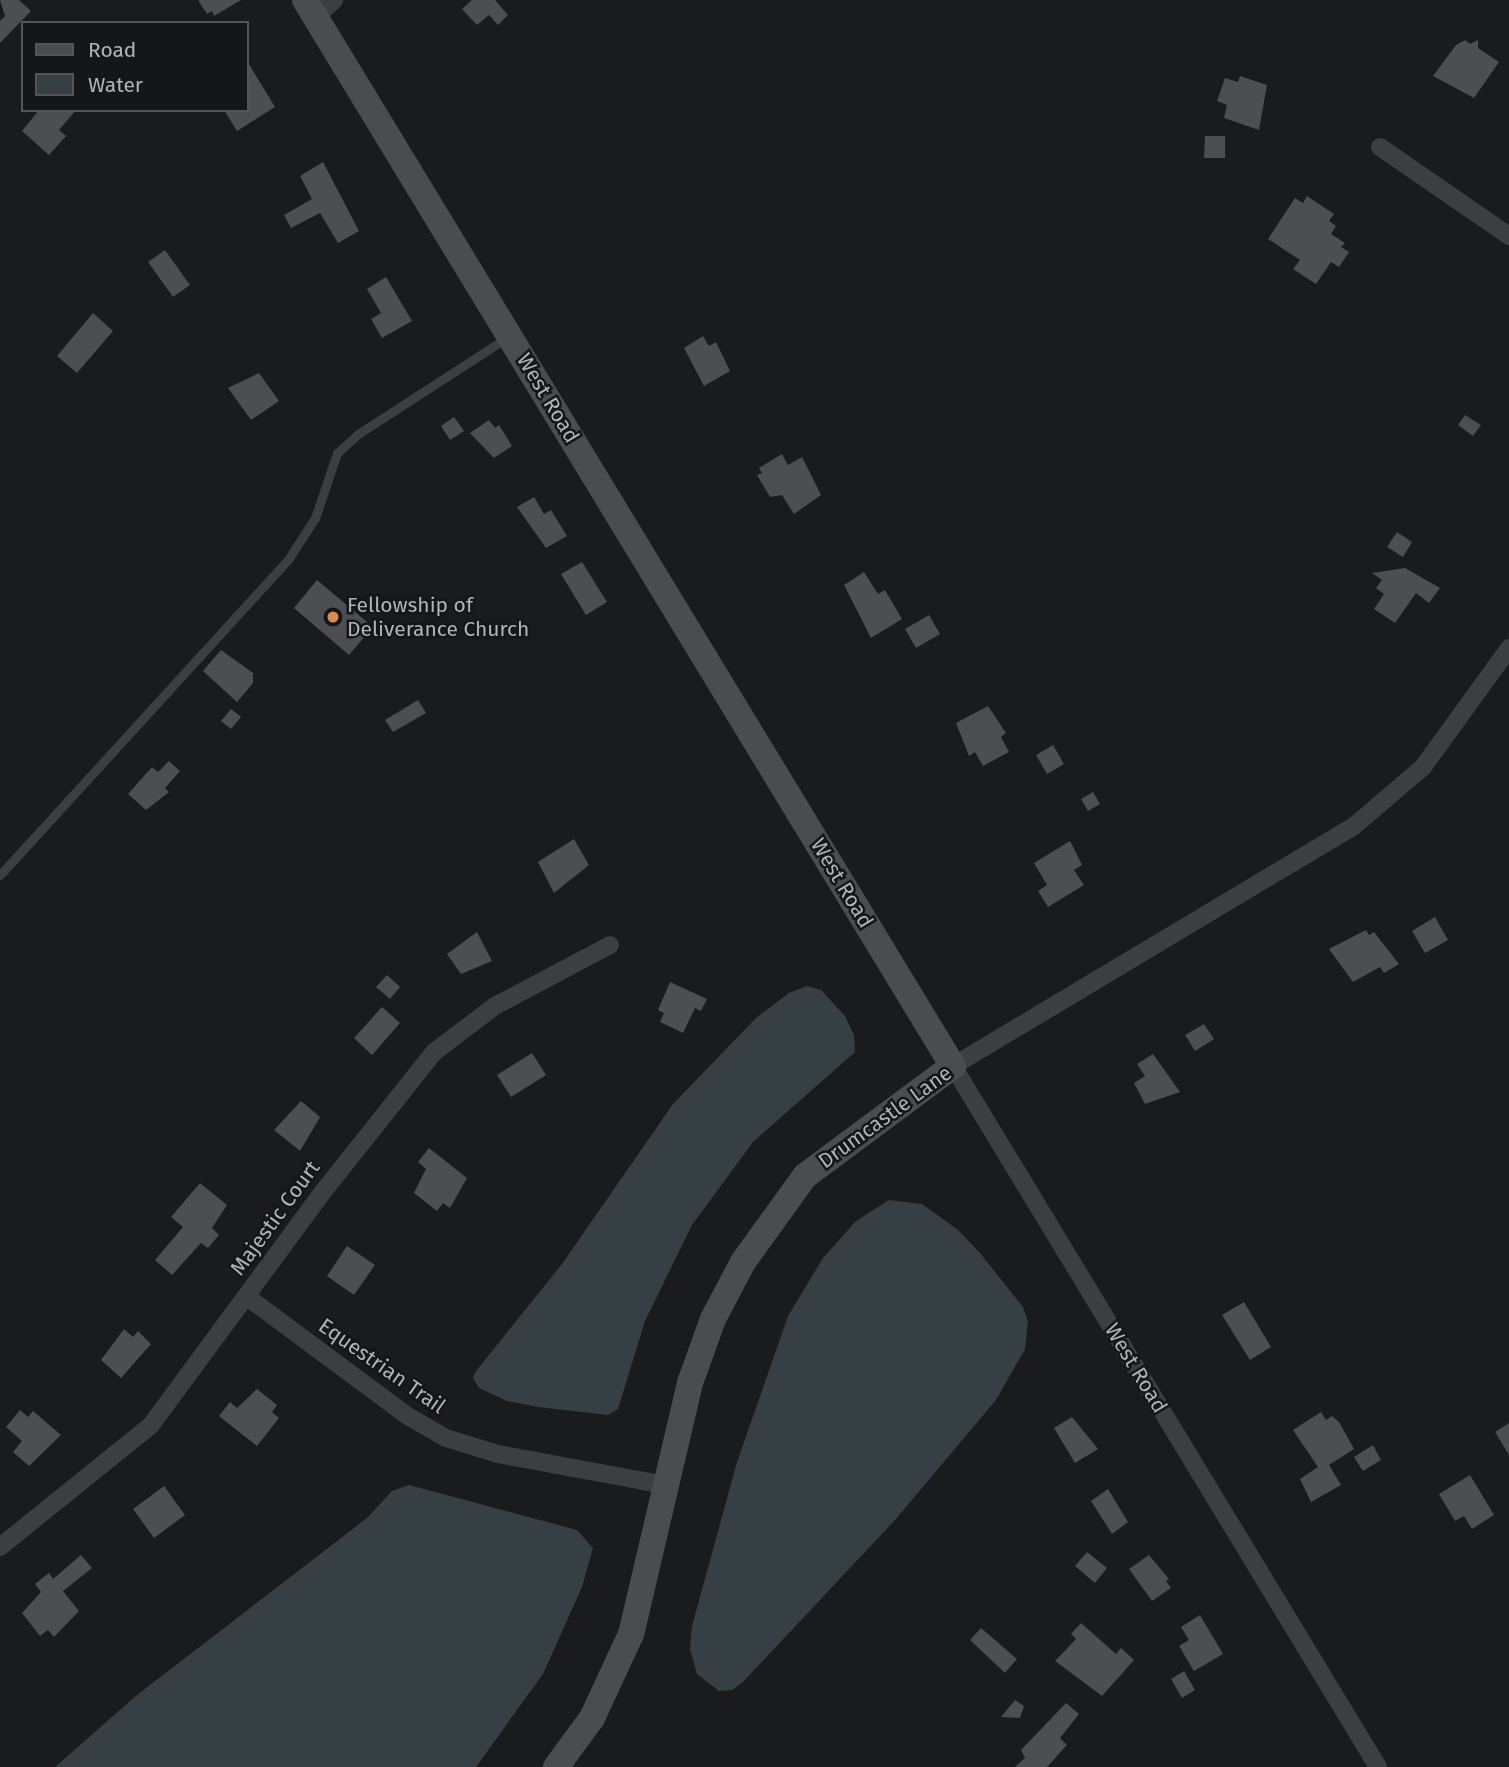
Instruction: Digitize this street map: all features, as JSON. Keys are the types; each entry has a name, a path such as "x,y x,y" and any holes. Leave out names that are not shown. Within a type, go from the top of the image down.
{"street":[{"name":"West Road","path":"318,6 510,336 1378,1767"},
{"path":"1380,147 1509,236"},
{"name":"Drumcastle Lane","path":"556,1767 592,1718 631,1634 690,1383 713,1320 776,1212 805,1177 953,1066 1354,826 1423,767 1509,648"},
{"name":"Majestic Court","path":"0,1547 142,1434 401,1088 434,1052 495,1006 610,945"},
{"name":"Equestrian Trail","path":"246,1296 406,1415 446,1438 498,1454 666,1485"}],"lane":[{"path":"0,875 289,558 315,518 337,453 510,336"}],"water":[{"path":"807,986 821,990 845,1016 854,1035 855,1052 753,1142 692,1225 645,1321 618,1409 608,1415 538,1407 507,1401 479,1388 473,1378 476,1371 562,1264 673,1104 757,1017 789,993"},
{"path":"889,1200 922,1204 958,1230 980,1253 1023,1307 1028,1321 1025,1349 996,1400 895,1520 742,1683 732,1690 719,1691 697,1674 690,1649 692,1626 737,1462 788,1316 823,1258 856,1221"},
{"path":"409,1485 577,1530 593,1548 582,1587 543,1674 476,1767 55,1767 137,1695 367,1518 392,1491"}],"building":[{"path":"0,0 19,0 31,11 0,43 0,21 5,16"},
{"path":"198,0 241,0 214,16 212,11 207,14"},
{"path":"472,0 495,0 508,15 498,25 489,15 477,25 462,9"},
{"path":"1465,40 1470,44 1478,40 1478,48 1499,62 1474,98 1433,76 1456,45"},
{"path":"248,63 275,107 237,131 225,112 248,112"},
{"path":"1240,76 1267,85 1259,130 1224,118 1227,105 1217,101 1225,78 1238,82"},
{"path":"37,112 74,112 59,130 66,136 49,155 22,131"},
{"path":"1205,136 1225,136 1225,158 1204,158"},
{"path":"323,162 359,231 338,243 320,213 291,228 284,215 312,199 300,176"},
{"path":"1307,196 1334,214 1329,221 1336,226 1331,234 1345,243 1341,247 1349,252 1339,267 1331,262 1316,284 1293,269 1300,260 1268,239 1295,198 1303,203"},
{"path":"165,250 190,285 173,297 148,262"},
{"path":"386,277 412,321 382,338 371,319 381,313 367,289"},
{"path":"93,313 113,331 77,373 57,356"},
{"path":"703,336 709,346 716,342 730,371 704,386 684,348"},
{"path":"259,373 279,401 251,420 228,388"},
{"path":"1465,415 1481,425 1473,436 1458,425"},
{"path":"454,417 464,431 450,440 441,426"},
{"path":"489,420 495,428 499,425 512,446 494,458 470,433"},
{"path":"782,454 788,465 802,457 821,495 794,514 782,495 770,497 757,475 762,473 759,468"},
{"path":"534,497 544,514 551,510 567,536 546,548 517,507"},
{"path":"1397,532 1412,542 1403,557 1387,547"},
{"path":"582,562 607,602 586,615 561,574"},
{"path":"1405,568 1440,588 1429,603 1416,593 1395,623 1374,609 1384,594 1376,588 1382,580 1372,573"},
{"path":"864,572 878,594 885,590 902,619 871,638 844,585"},
{"name":"Fellowship of Deliverance Church","path":"317,580 373,627 349,655 294,608"},
{"path":"929,615 940,634 916,648 905,629"},
{"path":"221,650 253,673 253,683 237,702 203,671"},
{"path":"418,700 426,713 393,732 385,720"},
{"path":"988,706 1006,733 1001,737 1009,752 983,766 975,752 969,756 956,723"},
{"path":"231,709 241,717 231,729 221,721"},
{"path":"1053,745 1064,764 1047,774 1036,755"},
{"path":"169,761 180,771 165,788 169,792 146,810 128,794 152,767 158,772"},
{"path":"1093,792 1100,804 1088,811 1081,799"},
{"path":"574,839 589,865 554,893 538,862"},
{"path":"1070,841 1082,865 1074,870 1084,885 1048,907 1038,891 1047,885 1034,863"},
{"path":"1435,917 1448,940 1425,953 1412,931"},
{"path":"1366,930 1369,935 1374,932 1399,964 1384,973 1380,967 1353,982 1329,949"},
{"path":"477,932 492,961 461,974 447,954"},
{"path":"387,975 400,987 390,999 376,987"},
{"path":"670,982 707,999 701,1011 695,1008 683,1033 660,1022 664,1013 658,1010"},
{"path":"382,1007 400,1023 372,1055 354,1038"},
{"path":"1204,1024 1214,1039 1195,1051 1185,1035"},
{"path":"532,1053 546,1075 511,1097 497,1075"},
{"path":"1153,1054 1180,1092 1145,1104 1134,1083 1145,1076 1137,1064"},
{"path":"301,1101 320,1117 300,1151 274,1130"},
{"path":"429,1148 467,1178 450,1208 443,1203 437,1211 414,1193 426,1169 418,1162"},
{"path":"200,1183 227,1205 212,1228 219,1235 208,1248 201,1243 172,1275 155,1260 183,1227 171,1217"},
{"path":"347,1246 375,1265 354,1295 327,1276"},
{"path":"1244,1302 1271,1347 1250,1360 1222,1315"},
{"path":"124,1329 133,1337 138,1331 151,1344 121,1378 101,1360"},
{"path":"257,1389 277,1405 272,1412 279,1418 257,1446 219,1416 230,1402 237,1408"},
{"path":"20,1410 28,1417 33,1411 61,1435 29,1466 13,1452 22,1441 6,1427"},
{"path":"1321,1412 1326,1420 1332,1416 1339,1422 1354,1449 1329,1465 1341,1485 1311,1502 1300,1479 1318,1467 1293,1430"},
{"path":"1072,1417 1098,1449 1075,1463 1054,1428"},
{"path":"1509,1423 1509,1455 1495,1432"},
{"path":"1373,1445 1381,1460 1363,1471 1354,1457"},
{"path":"1470,1475 1494,1515 1472,1529 1464,1516 1455,1521 1439,1494"},
{"path":"164,1486 185,1515 154,1538 133,1509"},
{"path":"1108,1489 1128,1522 1112,1534 1091,1501"},
{"path":"1087,1552 1107,1568 1095,1583 1075,1566"},
{"path":"81,1555 92,1568 63,1591 79,1611 54,1637 48,1630 40,1636 22,1613 41,1592 35,1584 49,1573 53,1579"},
{"path":"1149,1555 1169,1579 1166,1581 1171,1588 1152,1601 1129,1569"},
{"path":"1200,1615 1223,1654 1194,1671 1179,1646 1189,1640 1181,1627"},
{"path":"1081,1623 1116,1654 1121,1648 1134,1660 1102,1696 1055,1661 1076,1639 1071,1634"},
{"path":"981,1628 1017,1659 1005,1673 970,1640"},
{"path":"1184,1671 1195,1690 1182,1698 1171,1679"},
{"path":"1015,1700 1024,1706 1020,1718 1001,1717"},
{"path":"1066,1703 1079,1714 1060,1738 1067,1745 1047,1767 1015,1767 1025,1758 1021,1750"}],"place":[{"name":"Fellowship of Deliverance Church","path":"333,617"}]}
